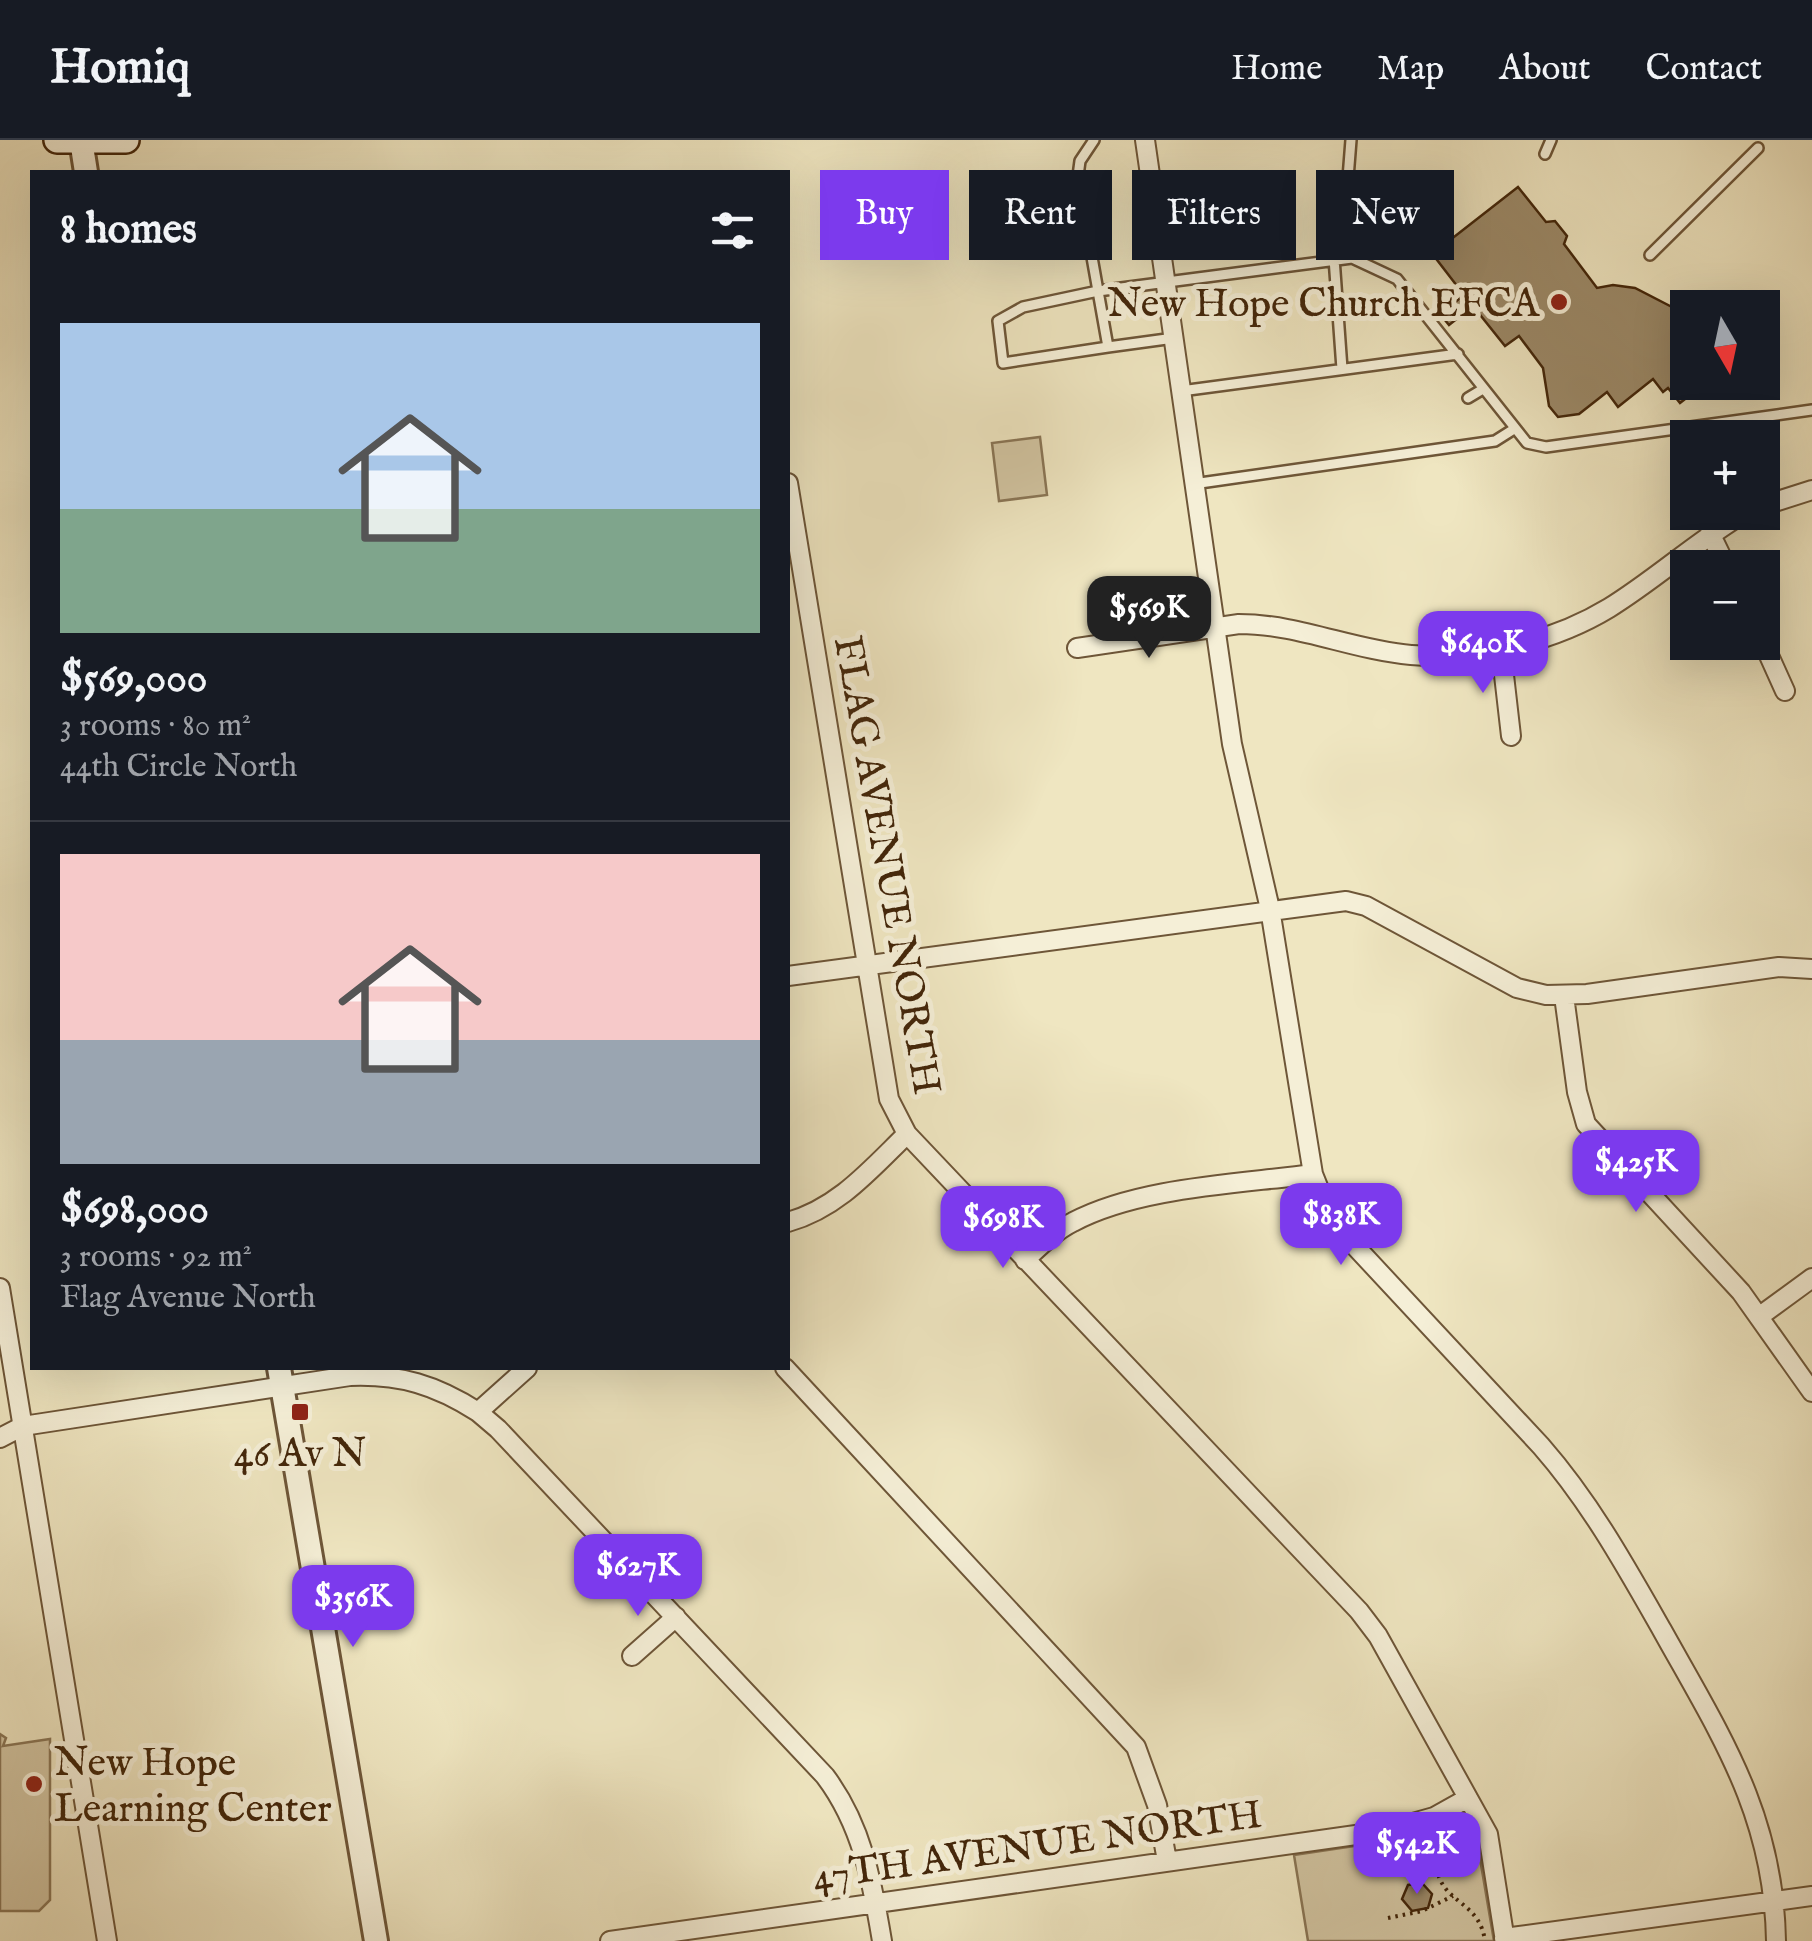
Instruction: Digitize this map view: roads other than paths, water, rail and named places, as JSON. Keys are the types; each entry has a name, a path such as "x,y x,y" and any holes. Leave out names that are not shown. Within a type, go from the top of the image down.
{"main road":[{"path":"73,140 126,140"}],"street":[{"path":"73,140 85,170"},
{"path":"1146,140 1232,744 1270,909 1314,1174 1339,1229 1562,1470 1610,1538 1731,1753 1763,1835 1775,1902 1776,1941"},
{"path":"1780,500 1812,490"},
{"name":"FLAG AVENUE NORTH","path":"790,495 889,1099 907,1134 1359,1611 1394,1663 1488,1834 1505,1939"},
{"path":"1076,648 1262,624 1380,652 1416,656 1501,649 1558,632 1606,610 1717,530"},
{"path":"1710,534 1718,550"},
{"path":"1501,649 1511,736"},
{"path":"1771,660 1785,691"},
{"path":"790,976 1346,901 1366,906 1517,988 1564,996 1778,967 1812,969"},
{"path":"1564,996 1577,1092 1586,1124 1760,1316 1812,1392"},
{"path":"790,1221 809,1216 848,1192 907,1134"},
{"path":"1025,1260 1070,1223 1102,1208 1137,1198 1314,1174"},
{"path":"1760,1316 1812,1278"},
{"path":"0,1288 107,1941"},
{"path":"478,1412 525,1370"},
{"path":"786,1370 1136,1746 1157,1805 1167,1861"},
{"path":"0,1438 23,1426 280,1377 385,1375 418,1381 450,1394 498,1429 825,1776 845,1802 860,1834 882,1941"},
{"path":"280,1377 376,1941"},
{"path":"632,1656 676,1617"},
{"name":"47TH AVENUE NORTH","path":"610,1941 1384,1831 1434,1817 1468,1798"},
{"path":"1505,1939 1812,1896"}],"lane":[{"path":"1079,170 1094,140"},
{"path":"1349,170 1351,140"},
{"path":"1545,154 1551,140"},
{"path":"1650,255 1758,148"},
{"path":"1092,260 1108,347"},
{"path":"1174,338 1003,363 998,321 1023,307 1098,292 1320,260"},
{"path":"1334,260 1342,370"},
{"path":"1356,260 1397,278 1527,443 1546,447 1812,410"},
{"path":"1181,391 1458,354"},
{"path":"1468,398 1483,389"},
{"path":"1193,484 1495,441 1514,430"}],"place":[{"name":"New Hope Church EFCA","path":"1559,302"},
{"name":"46 Av N","path":"300,1412"},
{"name":"New Hope Learning Center","path":"34,1784"}]}
